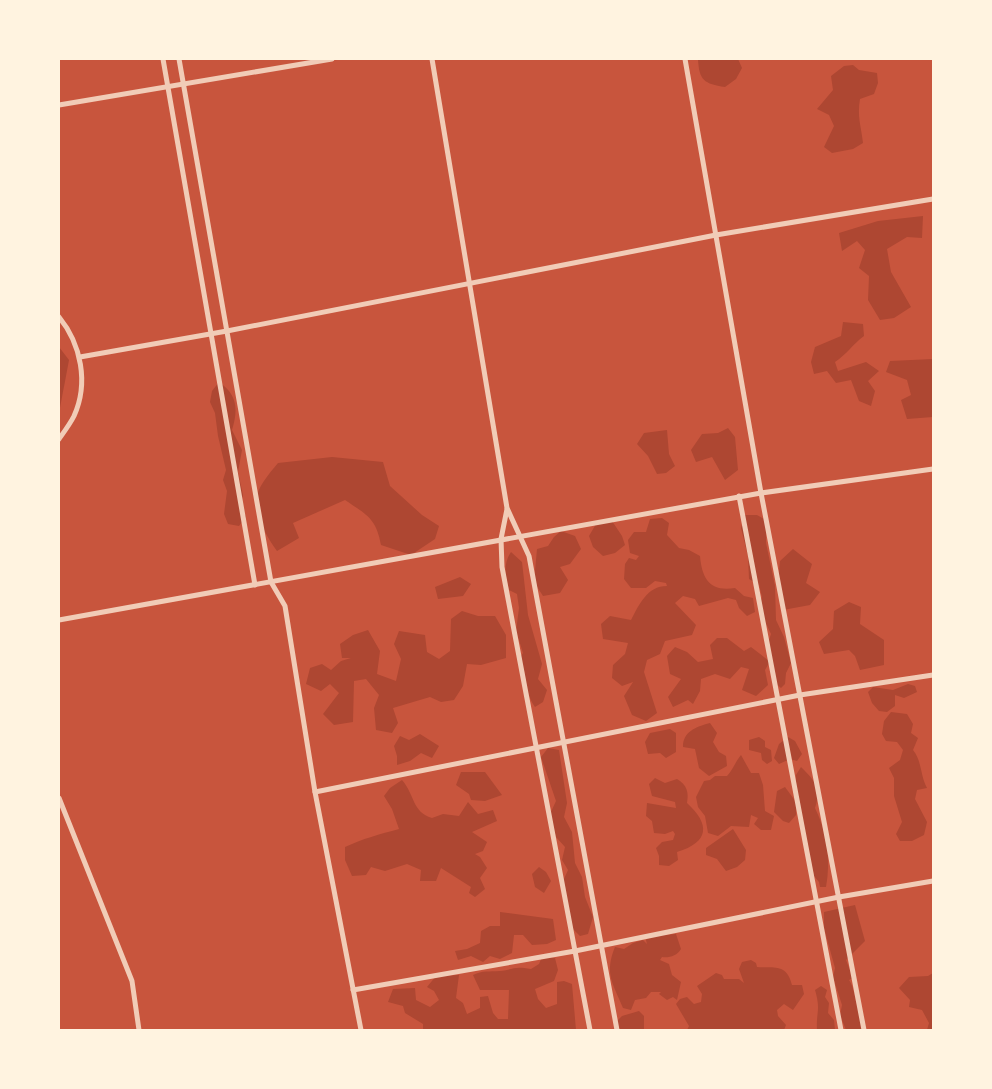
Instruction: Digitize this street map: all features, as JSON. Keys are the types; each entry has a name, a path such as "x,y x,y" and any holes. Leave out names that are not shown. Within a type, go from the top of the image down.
{"street":[{"path":"162,59 255,585"},
{"path":"179,59 271,582 285,606 315,792 361,1030"},
{"path":"59,105 183,82 332,59"},
{"path":"432,59 468,283 508,508 529,556 617,1030"},
{"path":"685,59 761,492 864,1030"},
{"path":"80,357 227,331 716,235 933,199"},
{"path":"59,316 70,330 80,357 82,387 74,416 59,439"},
{"path":"59,620 761,492 933,469"},
{"path":"739,496 841,1030"},
{"path":"508,508 502,539 502,567 590,1030"},
{"path":"315,792 536,747 778,701 800,695 933,675"},
{"path":"59,798 132,981 139,1030"},
{"path":"354,990 575,951 839,897 933,881"}],"shaded area":[{"path":"698,59 738,59 742,68 736,79 725,87 718,86 707,82 701,76"},
{"path":"853,65 859,70 877,73 878,83 874,94 860,99 859,116 863,143 853,149 832,153 824,147 834,126 829,115 817,109 833,90 831,76 844,66"},
{"path":"923,216 922,238 907,237 887,249 891,272 911,307 894,318 880,320 868,300 869,276 859,268 865,250 857,241 842,251 839,233 878,221"},
{"path":"843,322 863,324 864,336 835,362 838,371 866,362 879,371 868,381 875,391 871,406 859,401 851,380 836,383 827,371 814,374 811,362 815,347 841,336"},
{"path":"59,347 69,360 59,413"},
{"path":"933,359 933,417 907,419 901,400 911,395 907,380 886,372 890,361"},
{"path":"219,382 230,392 235,403 236,409 232,430 242,450 238,472 243,495 241,505 246,517 239,526 228,524 224,514 227,491 223,480 226,470 215,413 210,402 212,391"},
{"path":"728,428 735,437 738,470 725,480 712,457 696,462 691,450 702,434 718,433"},
{"path":"667,430 669,454 675,466 666,473 657,474 648,456 637,444 644,433"},
{"path":"332,457 383,462 390,486 422,515 439,526 435,539 411,555 381,545 376,529 369,518 345,500 293,523 299,538 277,551 266,534 256,507 257,496 261,486 278,463"},
{"path":"745,515 757,515 766,520 766,543 775,586 776,620 784,637 791,663 786,673 785,684 781,688 773,681 769,663 765,670 768,685 756,696 742,690 749,669 741,667 730,679 715,674 701,679 700,691 693,704 688,700 673,707 668,697 681,679 670,674 667,656 675,647 687,652 698,662 713,659 710,645 717,638 727,638 744,651 751,647 769,661 767,646 771,634 758,607 762,597 759,585 749,579 748,556 741,528"},
{"path":"662,518 669,523 667,535 679,548 689,550 700,556 705,577 709,582 719,588 735,588 744,596 753,598 755,612 747,616 739,608 736,600 728,598 699,606 695,599 683,596 675,603 696,625 692,635 665,641 660,654 647,660 644,672 657,713 646,721 632,715 624,696 633,682 622,686 612,678 613,665 625,654 628,643 603,639 601,624 610,616 631,620 644,597 654,589 667,586 666,583 655,581 646,588 631,588 624,579 625,564 629,558 636,560 639,556 630,553 628,540 634,532 646,532 650,519"},
{"path":"612,521 622,536 625,545 615,553 603,556 593,547 589,536 596,524"},
{"path":"561,531 575,536 581,549 570,564 560,567 568,580 560,593 543,596 534,582 537,549 548,546"},
{"path":"793,549 812,564 806,583 820,592 810,605 783,610 778,582 780,561"},
{"path":"511,552 522,562 528,615 542,664 538,679 547,690 543,702 535,707 528,694 524,670 519,659 523,653 516,631 519,608 517,594 509,590 506,580 506,566"},
{"path":"460,577 471,584 463,596 438,599 435,587"},
{"path":"849,602 861,607 860,624 884,640 884,665 860,670 855,656 849,650 824,654 819,642 833,629 834,611"},
{"path":"462,611 478,616 495,616 506,635 506,658 481,665 467,664 463,686 454,700 441,702 430,697 393,708 398,723 392,733 376,730 374,708 379,695 366,679 354,681 353,722 334,725 323,714 339,693 330,684 321,691 306,684 310,668 322,664 331,670 341,661 351,658 342,658 340,644 353,635 368,630 380,651 377,674 396,681 401,659 394,644 399,631 425,635 427,652 439,659 450,651 451,619"},
{"path":"908,684 915,686 917,692 904,698 895,695 895,706 887,712 879,711 872,703 868,692 873,687 893,690"},
{"path":"891,712 907,714 913,724 911,733 918,738 913,750 918,759 927,788 917,790 915,799 927,822 924,835 912,841 900,841 896,834 902,822 894,796 894,778 889,768 900,760 903,750 897,742 886,741 882,734 884,721"},
{"path":"710,723 717,733 713,742 719,752 726,756 727,766 709,776 699,768 695,749 683,747 685,737 691,731 699,726"},
{"path":"670,729 676,733 676,752 666,758 660,753 648,754 645,742 650,733"},
{"path":"420,734 439,746 432,758 421,753 410,761 397,765 394,746 400,736 409,740"},
{"path":"759,737 765,741 765,747 771,750 772,761 767,764 762,760 761,753 749,750 749,740"},
{"path":"788,737 795,741 802,754 797,761 790,759 779,764 774,758 779,744"},
{"path":"548,748 559,750 567,803 564,817 572,832 575,863 582,877 585,897 593,917 588,934 580,936 571,927 563,881 568,870 562,860 565,847 556,837 550,814 556,801 541,757"},
{"path":"741,755 751,773 759,773 763,785 765,811 774,816 771,830 761,830 754,824 758,818 751,815 749,827 731,826 718,836 708,833 705,816 698,807 696,797 704,781 710,780 715,776 727,776"},
{"path":"801,767 816,785 818,795 815,808 825,837 828,857 826,887 820,887 819,882 814,876 796,788 796,775"},
{"path":"461,772 485,772 502,795 485,801 471,800 469,794 456,785"},
{"path":"655,778 665,783 677,779 683,784 688,795 687,803 695,811 703,825 701,838 688,848 677,852 678,860 669,866 659,865 659,856 656,848 662,842 673,840 675,834 673,831 665,834 654,833 652,821 646,816 647,803 676,808 675,802 652,796 649,784"},
{"path":"402,780 417,807 421,812 432,818 443,814 459,816 468,802 478,814 493,810 497,821 472,832 487,842 483,851 475,854 480,857 487,868 480,878 485,889 475,897 469,893 471,887 441,868 436,881 420,881 421,870 407,864 385,871 371,867 366,875 352,876 345,860 345,847 399,829 392,809 384,796 390,788"},
{"path":"785,787 796,802 796,815 789,823 783,821 774,812 777,791"},
{"path":"733,829 746,850 745,860 737,867 726,871 717,859 706,855 706,848"},
{"path":"539,867 546,872 551,881 544,893 535,887 532,874"},
{"path":"855,905 865,941 846,960 853,978 849,980 858,1007 864,1016 862,1030 846,1030 840,1015 842,1005 833,977 835,968 824,928 824,912"},
{"path":"500,912 553,919 556,940 547,944 532,945 523,935 514,935 512,953 500,959 490,956 483,962 471,956 458,960 455,951 467,949 480,943 481,931 490,926 500,926"},
{"path":"676,934 681,949 675,955 662,957 660,960 669,964 672,975 681,982 677,1000 673,997 667,1000 659,994 661,992 651,992 646,998 635,1000 631,1010 623,1008 613,985 610,972 610,964 615,947 624,949 633,943 643,940 647,944 646,940 649,936"},
{"path":"542,957 555,958 558,970 554,981 535,989 538,999 546,1008 557,1004 557,982 564,981 572,984 576,1030 423,1030 423,1024 405,1013 403,1006 388,1002 393,989 415,988 416,1000 430,1007 439,1000 434,991 427,987 436,976 459,975 456,998 463,1003 467,1014 480,1008 480,997 488,996 493,1013 498,1019 508,1019 509,990 480,990 473,975 518,968 531,969 539,964"},
{"path":"751,960 756,963 757,967 779,968 787,973 792,985 802,985 804,994 793,1010 784,1004 777,1010 778,1016 786,1025 784,1030 687,1030 689,1026 676,1004 680,999 687,997 694,1004 701,1002 702,994 697,986 716,973 722,975 724,979 739,979 744,983 739,969 742,962"},
{"path":"933,973 933,1030 927,1030 929,1023 922,1010 909,1007 910,1000 899,988 909,977 928,976"},
{"path":"821,986 827,990 825,997 829,1003 828,1013 834,1020 835,1030 817,1030 818,1007 815,990"},
{"path":"639,1011 644,1016 644,1030 620,1030 616,1022 622,1016"}]}
